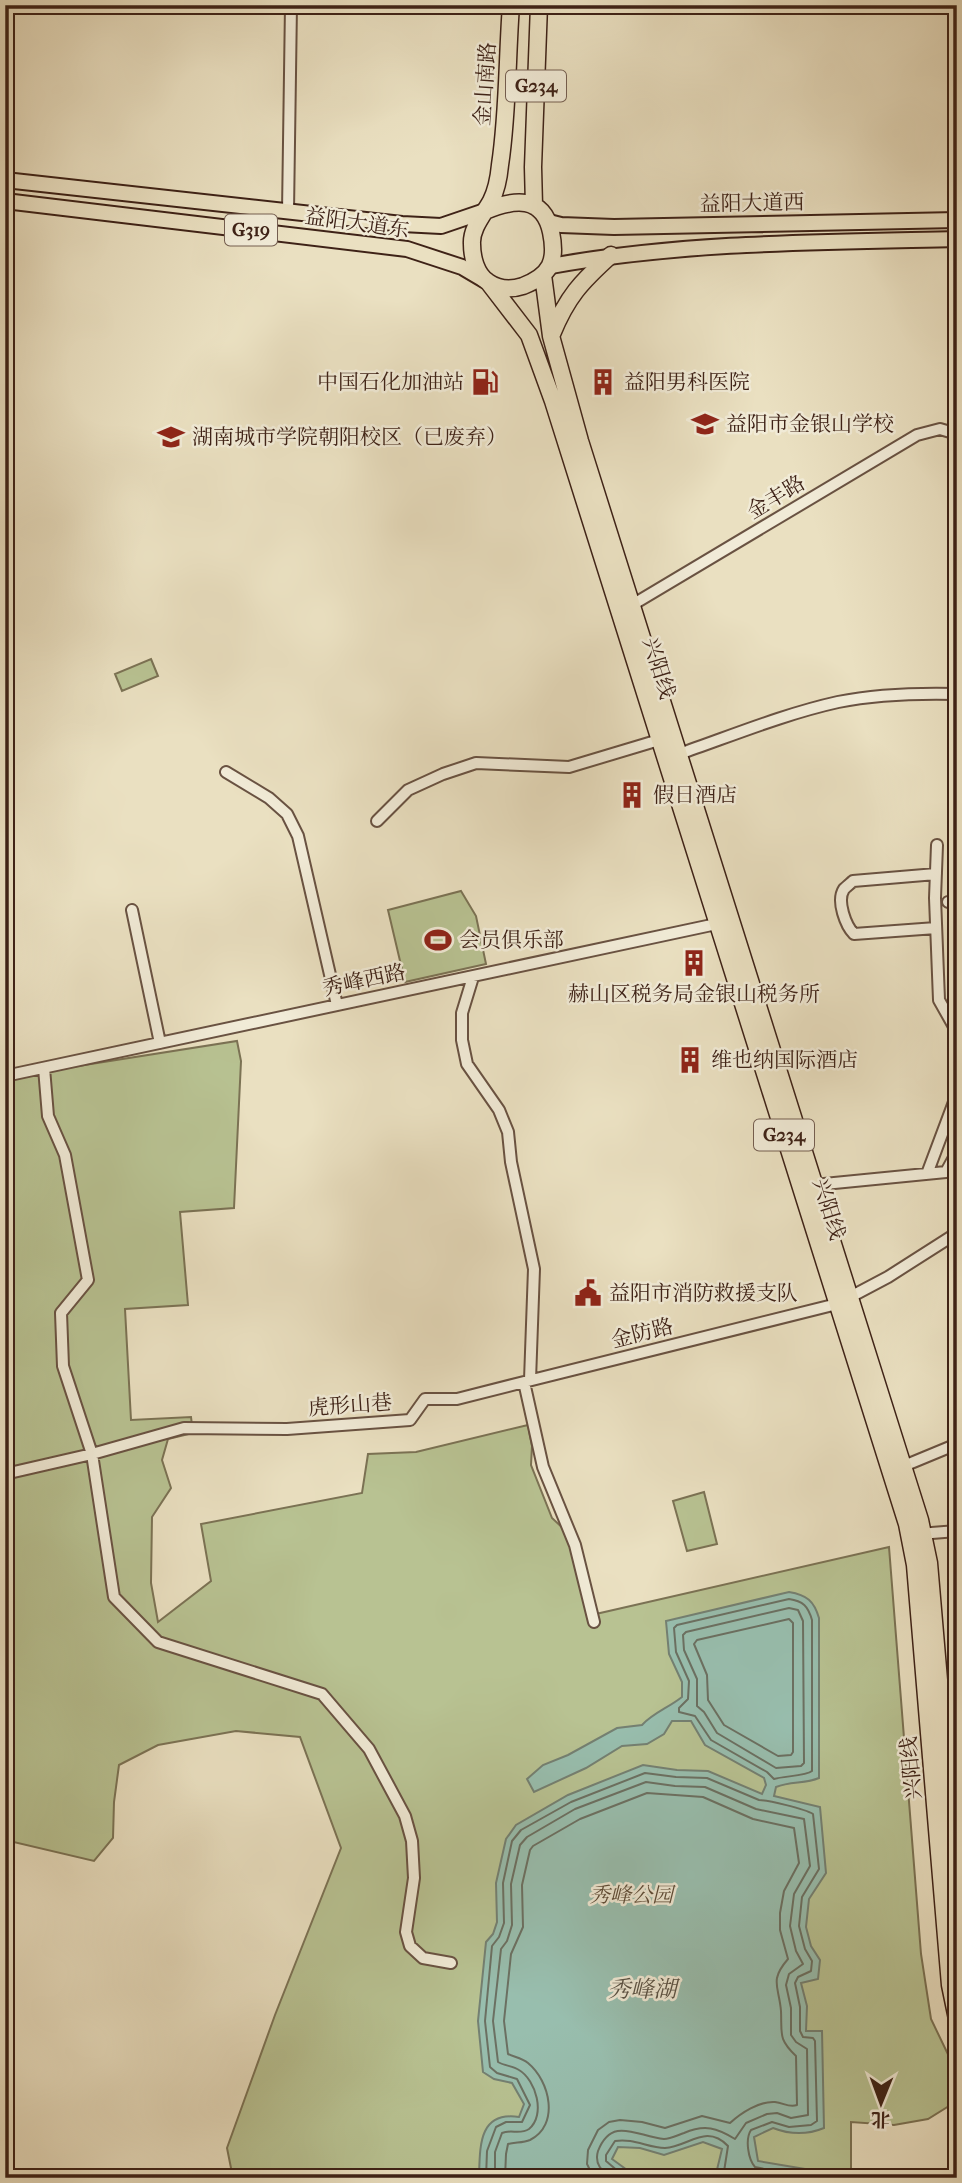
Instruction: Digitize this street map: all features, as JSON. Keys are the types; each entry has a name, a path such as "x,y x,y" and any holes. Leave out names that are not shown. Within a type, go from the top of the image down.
{"highway":[{"name":"金山南路","path":"485,211 493,199 500,166 511,5"},
{"name":"G234","path":"534,206 539,5"},
{"path":"509,26 538,27"},
{"path":"508,52 537,55"},
{"path":"485,211 506,202 534,206 543,211 549,222"},
{"name":"G234","path":"485,211 474,229 471,242 474,260 481,276 489,283"},
{"name":"G234","path":"547,271 555,251 549,222"},
{"path":"551,336 563,307 583,279 611,255"},
{"path":"489,283 501,288 518,288 547,271"},
{"name":"兴阳线","path":"547,271 551,336 659,740 814,1185 844,1301"},
{"name":"兴阳线","path":"489,283 529,335 625,610 679,754 724,922 916,1534 915,1565 951,1875 950,1985 957,2019"},
{"name":"兴阳线","path":"951,1875 957,1891"}],"main road":[{"name":"G319","path":"5,180 441,226 485,211"},
{"name":"益阳大道东","path":"5,201 407,249 462,267 489,283"},
{"path":"370,245 372,220"},
{"name":"益阳大道西","path":"549,222 614,227 957,220"},
{"name":"益阳大道西","path":"547,271 611,255 783,243 957,239"}],"street":[{"path":"288,211 291,5"},
{"name":"金丰路","path":"625,610 917,435 940,429 957,434"},
{"path":"679,754 838,702 905,693 957,694"},
{"path":"377,821 408,790 443,774 476,764 569,768 659,740"},
{"path":"226,772 269,798 287,814 298,836 337,1005"},
{"path":"937,845 939,1000 957,1032"},
{"path":"936,874 853,881 844,889 841,897 846,927 854,934 936,928"},
{"path":"132,910 160,1043"},
{"name":"秀峰西路","path":"5,1076 724,922"},
{"path":"473,977 463,1013 462,1040 467,1064 499,1110 508,1132 511,1161 534,1269 527,1381 543,1467 575,1545 594,1622"},
{"path":"44,1068 48,1116 65,1154 88,1280 61,1312 63,1366 92,1454 114,1597 158,1642 321,1694 369,1749 404,1816 412,1841 414,1878 406,1932 410,1946 423,1958 452,1963"},
{"path":"927,1174 957,1094"},
{"path":"814,1185 946,1172 957,1152"},
{"name":"金防路","path":"527,1381 844,1301 957,1233"},
{"name":"虎形山巷","path":"5,1474 92,1454 184,1428 287,1429 410,1419 425,1399 457,1399 527,1381"},
{"path":"897,1469 957,1444"},
{"path":"916,1534 957,1531"}],"green space":[{"path":"151,659 158,676 122,691 115,674"},
{"name":"会员俱乐部","path":"461,891 476,916 486,964 405,982 388,910"},
{"name":"秀峰公园","path":"237,1041 241,1061 234,1208 180,1212 188,1305 125,1309 131,1420 191,1417 193,1433 168,1439 162,1460 171,1488 152,1517 151,1583 158,1622 211,1581 201,1524 362,1493 368,1454 416,1452 528,1425 532,1446 531,1465 552,1518 567,1532 587,1616 889,1547 921,1954 931,2019 957,2073 957,2101 928,2119 894,2125 851,2122 851,2178 233,2178 227,2148 275,2015 341,1848 300,1737 236,1731 158,1745 119,1765 113,1838 94,1861 5,1840 5,1080"},
{"path":"704,1492 717,1544 687,1551 673,1501"}],"water":[{"name":"秀峰湖","path":"789,1592 809,1600 819,1618 819,1778 776,1787 774,1796 820,1807 826,1873 809,1899 806,1927 811,1946 820,1960 818,1979 801,1983 807,2006 806,2031 822,2031 824,2128 799,2133 773,2128 754,2137 758,2161 805,2169 826,2178 715,2178 722,2149 703,2142 664,2155 640,2148 618,2147 612,2159 638,2178 479,2178 481,2143 489,2125 506,2117 519,2117 524,2104 512,2083 494,2079 483,2072 478,2021 486,1942 493,1934 497,1922 496,1883 506,1839 516,1825 568,1795 643,1765 708,1771 762,1794 766,1785 764,1778 705,1745 691,1721 672,1721 664,1734 647,1744 622,1746 586,1768 534,1792 527,1779 543,1765 568,1755 617,1728 642,1725 682,1697 682,1682 669,1654 666,1621"}],"place":[{"name":"中国石化加油站","path":"485,382"},
{"name":"益阳男科医院","path":"603,382"},
{"name":"益阳市金银山学校","path":"705,424"},
{"name":"湖南城市学院朝阳校区（已废弃）","path":"171,437"},
{"name":"假日酒店","path":"632,795"},
{"name":"会员俱乐部","path":"438,940"},
{"name":"赫山区税务局金银山税务所","path":"694,963"},
{"name":"维也纳国际酒店","path":"690,1060"},
{"name":"益阳市消防救援支队","path":"588,1293"}]}
